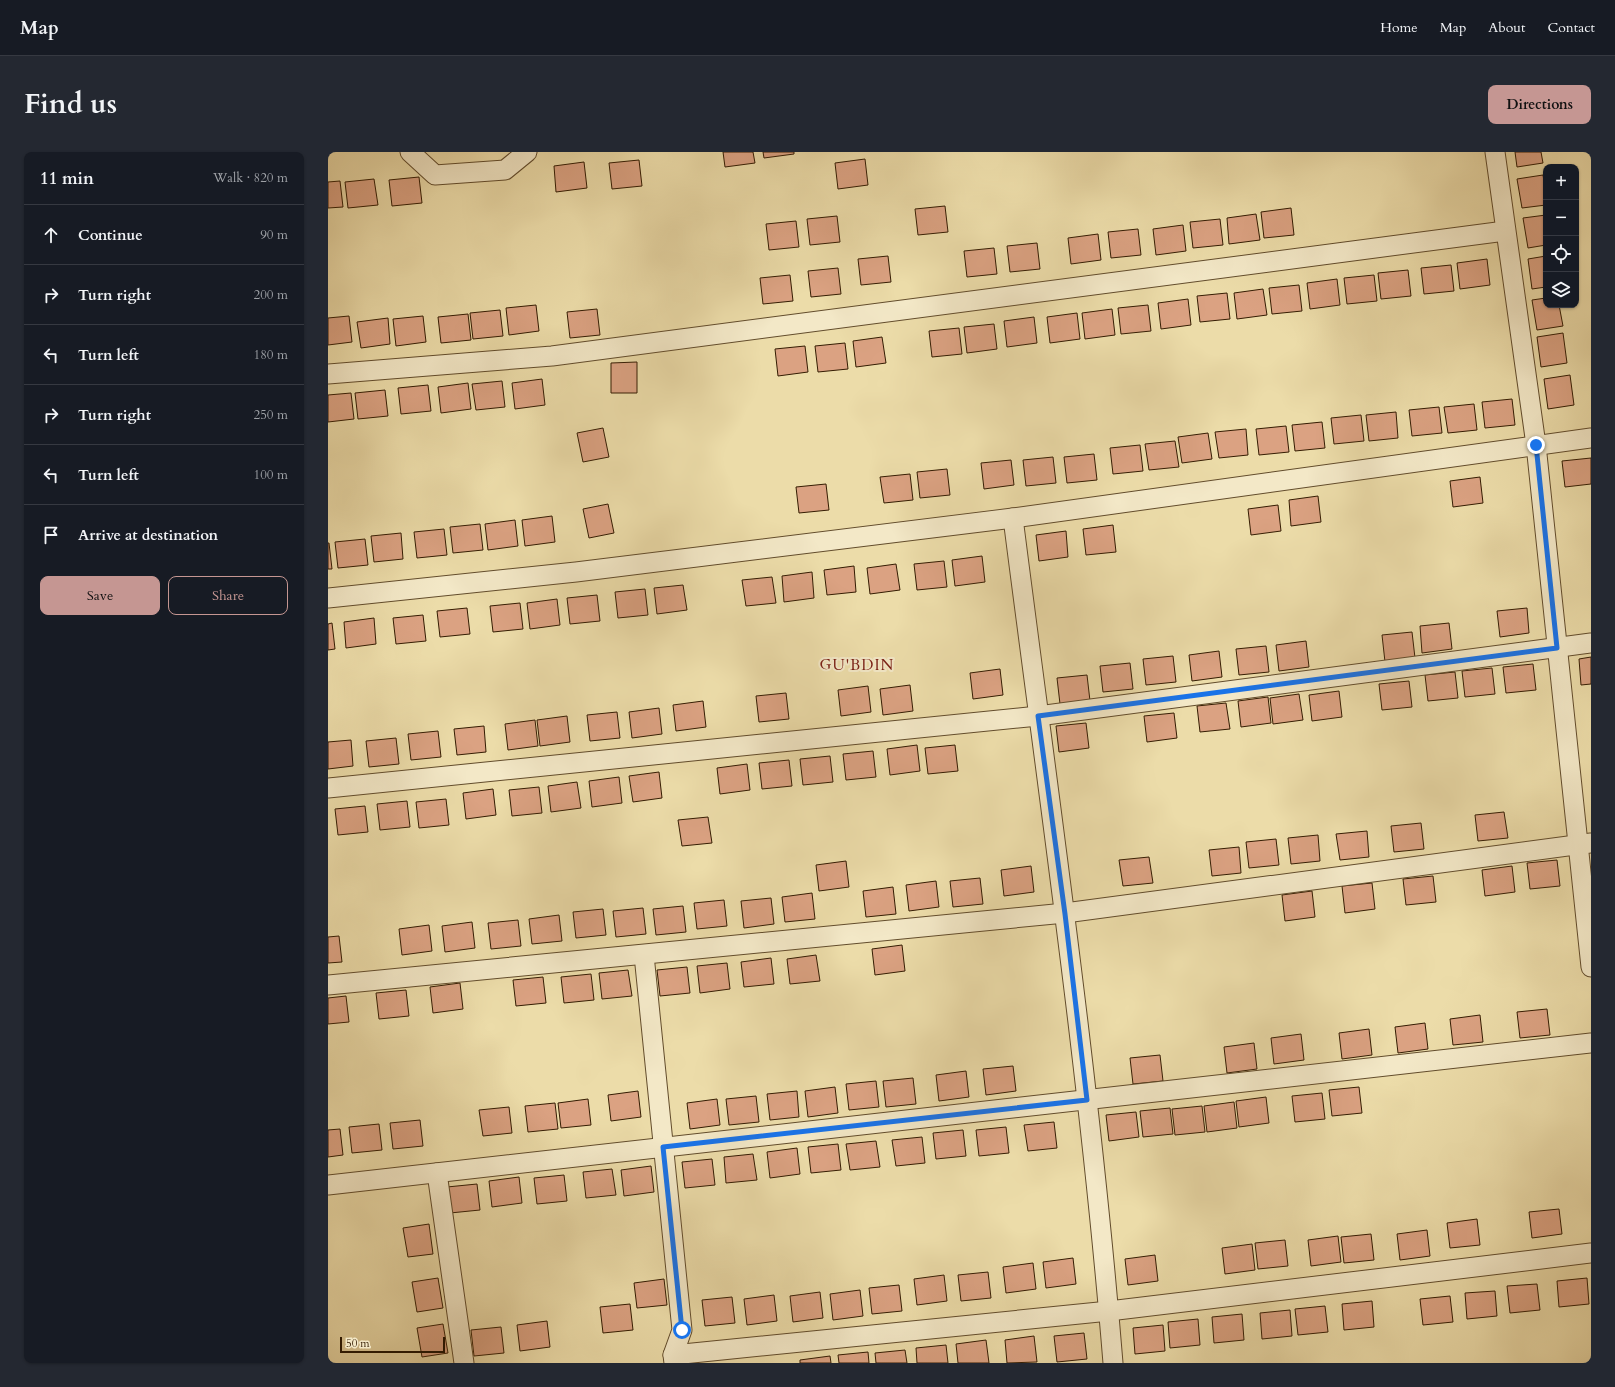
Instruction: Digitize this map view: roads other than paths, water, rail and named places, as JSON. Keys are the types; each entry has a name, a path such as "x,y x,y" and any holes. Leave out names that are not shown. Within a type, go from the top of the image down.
{"street":[{"path":"410,152 435,175 505,170 527,152"},
{"path":"1495,152 1536,445 1557,648 1584,845 1591,967"},
{"path":"328,374 552,356 1505,231"},
{"path":"328,598 576,572 1013,518 1591,438"},
{"path":"1013,518 1065,914 1087,1100 1113,1363"},
{"path":"328,788 1038,716 1591,643"},
{"path":"328,984 1065,914 1584,845"},
{"path":"644,955 682,1330 673,1359 1109,1311 1591,1252"},
{"path":"328,1185 1591,1043"},
{"path":"437,1172 464,1363"}],"district":[{"name":"GU'BDIN","path":"857,665"}]}
